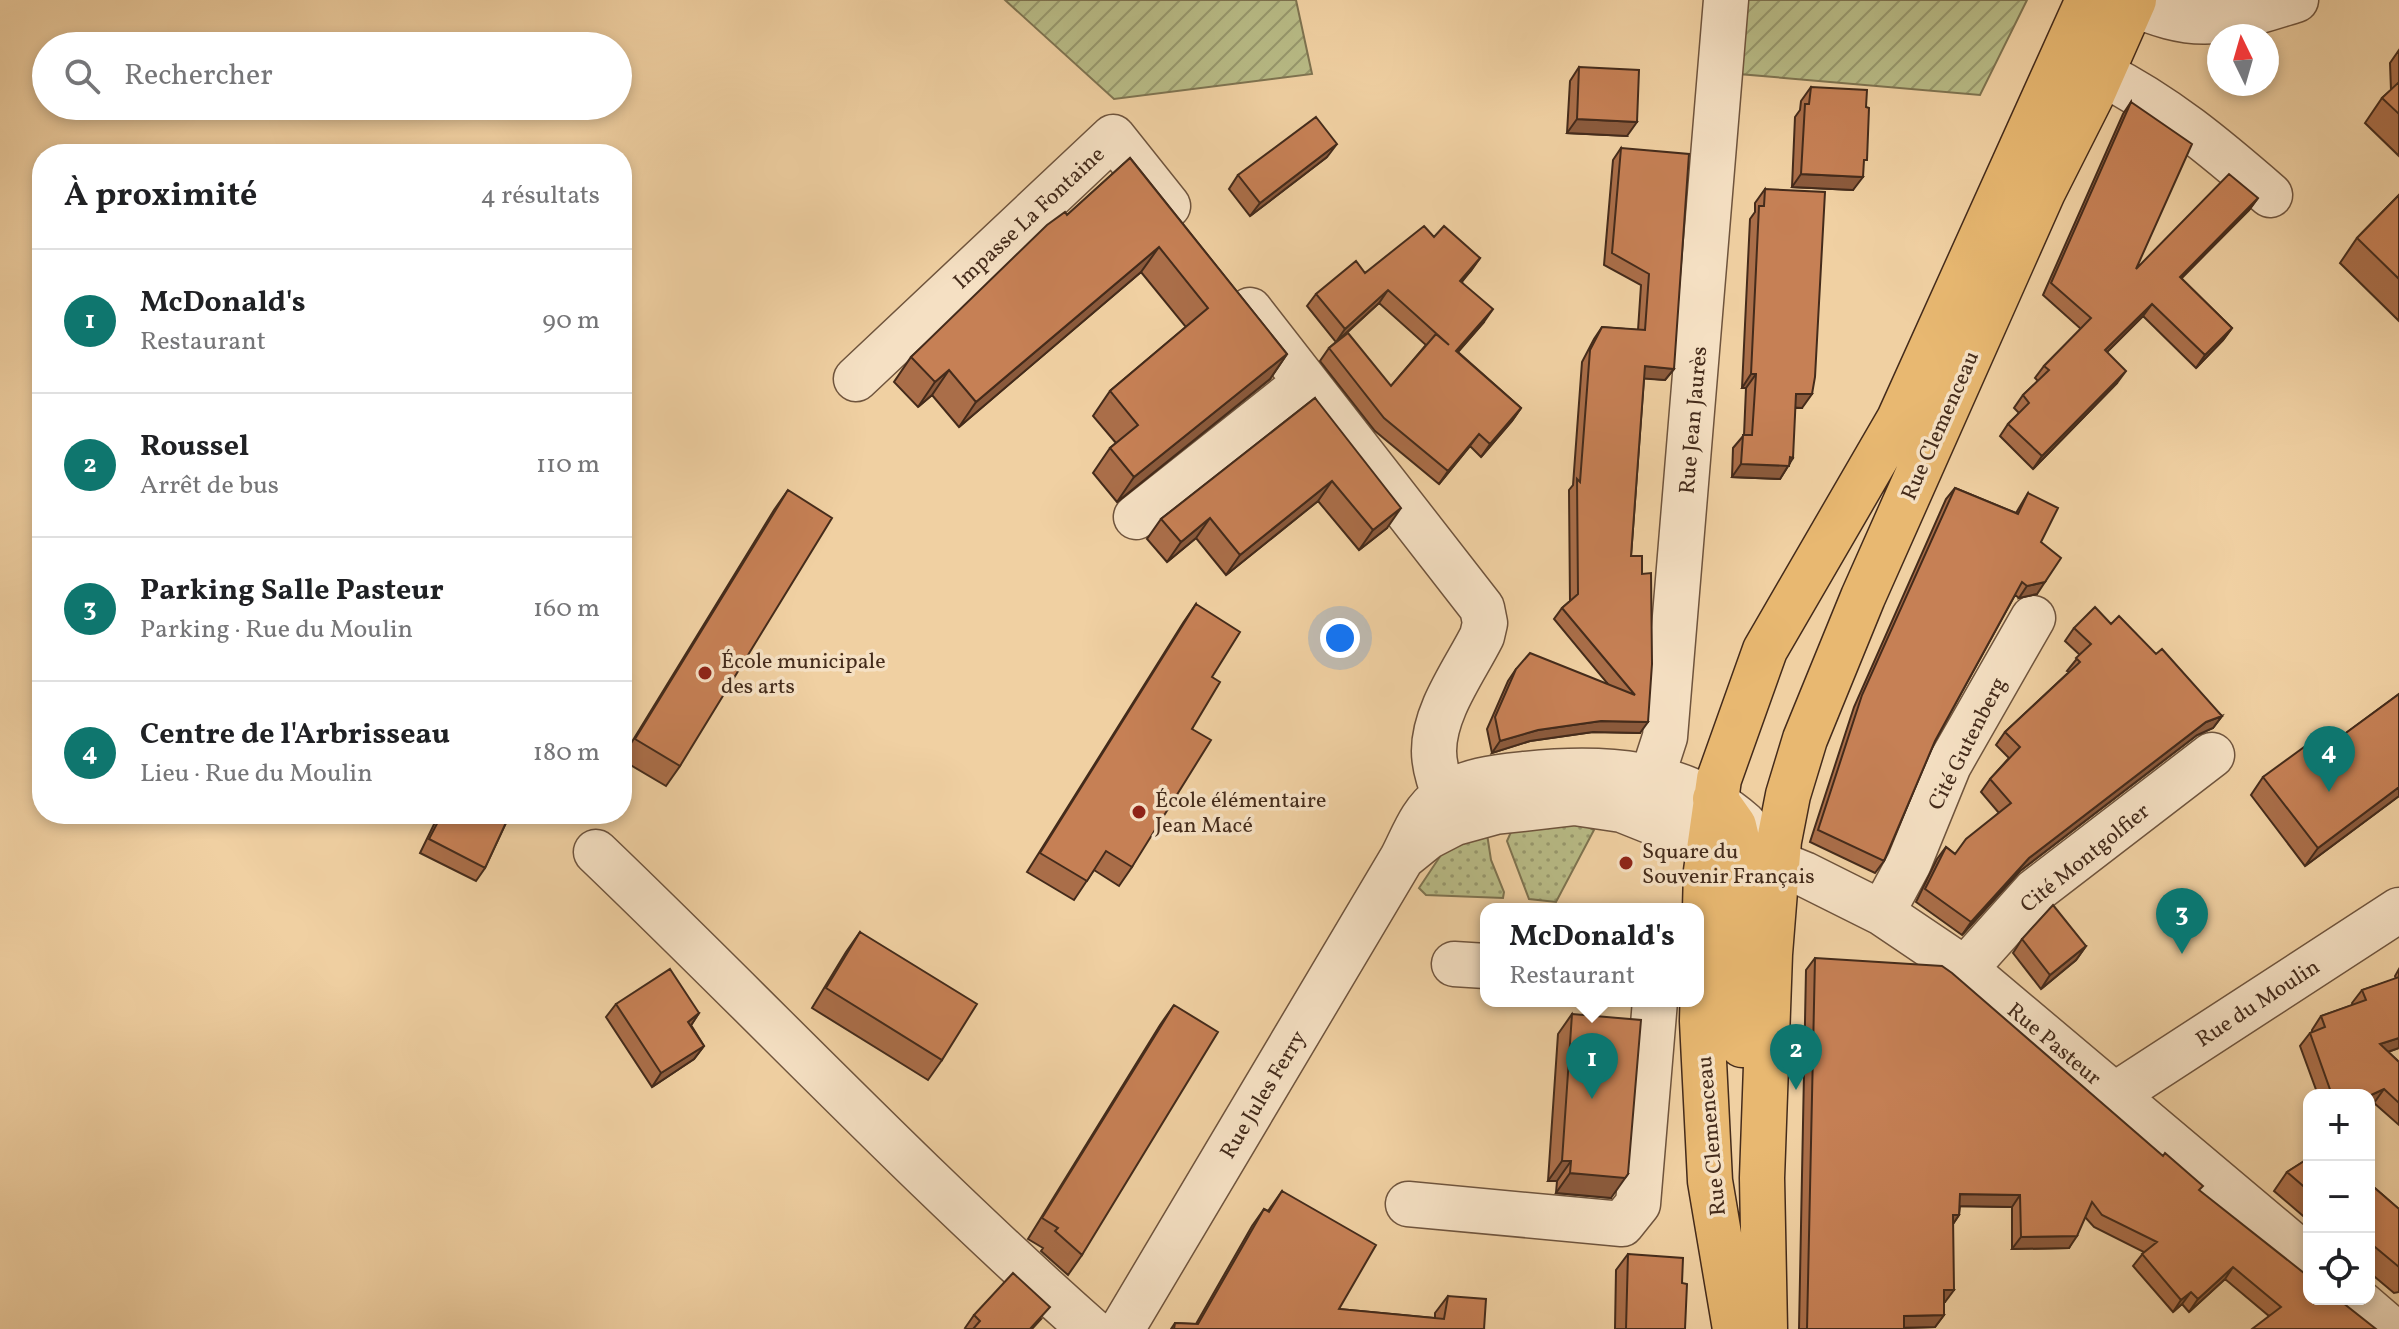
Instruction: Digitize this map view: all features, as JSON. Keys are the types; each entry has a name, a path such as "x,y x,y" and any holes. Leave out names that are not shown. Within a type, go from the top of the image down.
{"main road":[{"name":"Rue Clemenceau","path":"1715,799 1732,735 1765,650 1894,430 2088,0"},
{"name":"Rue Clemenceau","path":"1704,974 1742,855 1788,795 1823,694 1978,337 2055,167 2102,74 2130,1"},
{"path":"1715,799 1734,826 1742,855"},
{"name":"Rue Clemenceau","path":"1742,855 1741,1037 1762,1178 1765,1329"},
{"name":"Rue Clemenceau","path":"1703,1007 1710,1181 1735,1329"}],"street":[{"name":"Rue Jean Jaurès","path":"1652,777 1665,737 1726,0"},
{"path":"2130,1 2190,23 2235,18 2296,0"},
{"path":"2102,74 2138,92 2196,132 2270,195"},
{"name":"Impasse La Fontaine","path":"856,379 1113,137 1192,237"},
{"path":"1221,273 1482,608 1485,623 1482,636 1440,718 1435,735 1433,752 1450,809 1548,804 1602,805 1630,799 1652,777"},
{"path":"1136,517 1306,382"},
{"name":"Cité Gutenberg","path":"1882,913 1909,863 1949,765 2033,618"},
{"name":"Cité Montgolfier","path":"1965,969 2035,891 2212,755"},
{"name":"Rue Jules Ferry","path":"1122,1329 1402,858 1422,818 1450,809 1488,778 1552,771 1596,770 1652,777 1715,799"},
{"path":"1602,805 1742,855"},
{"path":"596,852 750,1000 975,1227 1090,1329"},
{"name":"Rue Pasteur","path":"1742,855 1882,913 1965,969 2303,1254"},
{"name":"Rue du Moulin","path":"2116,1094 2399,910"},
{"path":"1408,1204 1622,1224 1638,1204 1654,1007"},
{"path":"2364,1305 2396,1329"}],"green space":[{"path":"1005,0 1296,0 1312,74 1114,99"},
{"path":"1744,0 2027,0 1980,95 1739,74"},
{"path":"1582,824 1594,830 1556,902 1529,899 1507,841 1511,832"},
{"path":"1487,834 1491,860 1504,892 1503,898 1426,895 1419,888 1443,852"}],"building":[{"path":"1579,67 1639,70 1637,122 1577,119"},
{"path":"2399,82 2399,114 2382,98"},
{"path":"1811,87 1867,90 1867,160 1864,160 1863,177 1801,174 1805,104 1809,104"},
{"path":"2131,102 2192,144 2136,269 2229,174 2258,198 2180,277 2232,328 2205,355 2152,304 2105,350 2126,371 2042,456 2008,424 2029,403 2023,395 2049,370 2044,366 2091,318 2051,283"},
{"path":"1316,117 1337,144 1260,203 1238,175"},
{"path":"1621,148 1689,154 1674,369 1645,366 1631,556 1642,556 1642,574 1651,573 1652,664 1648,722 1601,721 1538,730 1500,741 1495,717 1516,669 1530,653 1635,695 1562,608 1578,594 1577,479 1580,482 1590,350 1602,327 1645,330 1649,274 1612,253"},
{"path":"1130,158 1287,354 1134,477 1110,448 1138,425 1110,391 1208,308 1159,247 976,402 949,370 935,382 911,357 1047,225 1065,212 1067,215"},
{"path":"1765,189 1825,192 1815,377 1812,394 1796,394 1793,458 1790,457 1789,466 1741,464 1743,435 1752,435 1756,374 1751,374 1759,206 1764,206"},
{"path":"2399,195 2399,279 2357,238"},
{"path":"1424,226 1434,237 1444,226 1480,258 1460,281 1493,309 1456,351 1521,408 1490,444 1479,434 1448,471 1384,418 1329,348 1348,333 1391,386 1436,334 1449,345 1388,290 1345,329 1316,294 1356,261 1365,273"},
{"path":"1315,398 1401,508 1373,530 1332,481 1240,555 1210,518 1181,542 1161,519"},
{"path":"1955,488 2018,514 2028,493 2058,508 2041,542 2061,558 2045,582 2027,586 2022,582 1935,741 1884,861 1818,830 1862,695"},
{"name":"École municipale des arts","path":"788,490 832,518 680,766 635,739"},
{"path":"1196,604 1240,632 1212,677 1220,682 1192,729 1211,740 1132,867 1106,851 1087,881 1040,853"},
{"path":"2095,607 2111,624 2119,616 2156,654 2162,649 2222,716 2206,722 2029,858 1971,922 1925,889 1946,847 1955,854 1966,839 2011,803 1990,779 2020,747 2005,732 2080,662 2076,658 2091,644 2074,628"},
{"path":"2399,694 2399,787 2318,848 2263,777 2326,731 2335,741"},
{"path":"437,824 505,824 485,868 429,839"},
{"path":"2053,905 2086,946 2050,975 2022,939"},
{"path":"860,932 977,1004 942,1060 826,988"},
{"path":"1815,958 1942,966 2163,1156 2165,1153 2203,1186 2199,1190 2303,1272 2303,1305 2346,1305 2376,1329 2252,1329 2281,1307 2233,1267 2198,1299 2191,1292 2181,1300 2142,1254 2157,1242 2102,1215 2092,1202 2077,1236 2021,1237 2020,1195 1960,1194 1959,1215 1953,1215 1954,1290 1944,1290 1944,1315 1904,1316 1904,1329 1807,1329"},
{"path":"670,969 699,1013 688,1022 704,1046 661,1073 616,1004"},
{"path":"2399,977 2399,1038 2380,1044 2399,1062 2399,1103 2384,1089 2375,1093 2375,1089 2330,1089 2310,1033 2325,1027 2321,1016 2366,1000 2362,990"},
{"path":"1174,1005 1218,1032 1082,1255 1055,1231 1058,1228 1042,1218"},
{"path":"1572,1014 1641,1020 1628,1174 1625,1178 1570,1173 1571,1161 1562,1161"},
{"path":"2303,1162 2303,1186 2287,1172"},
{"path":"2375,1188 2399,1209 2399,1267 2375,1247"},
{"path":"1282,1191 1376,1245 1339,1309 1444,1319 1448,1296 1486,1299 1484,1329 1174,1329 1175,1323 1198,1324 1264,1209 1269,1212"},
{"path":"1628,1254 1683,1258 1682,1283 1687,1284 1685,1329 1626,1329"},
{"path":"1013,1273 1050,1307 1030,1329 973,1329 980,1321 974,1315"}],"place":[{"name":"École municipale des arts","path":"705,673"},
{"name":"Centre de l'Arbrisseau","path":"2329,792"},
{"name":"École élémentaire Jean Macé","path":"1139,812"},
{"name":"Square du Souvenir Français","path":"1626,863"},
{"name":"Parking Salle Pasteur","path":"2182,954"},
{"name":"Roussel","path":"1796,1090"},
{"name":"McDonald's","path":"1592,1099"}]}
